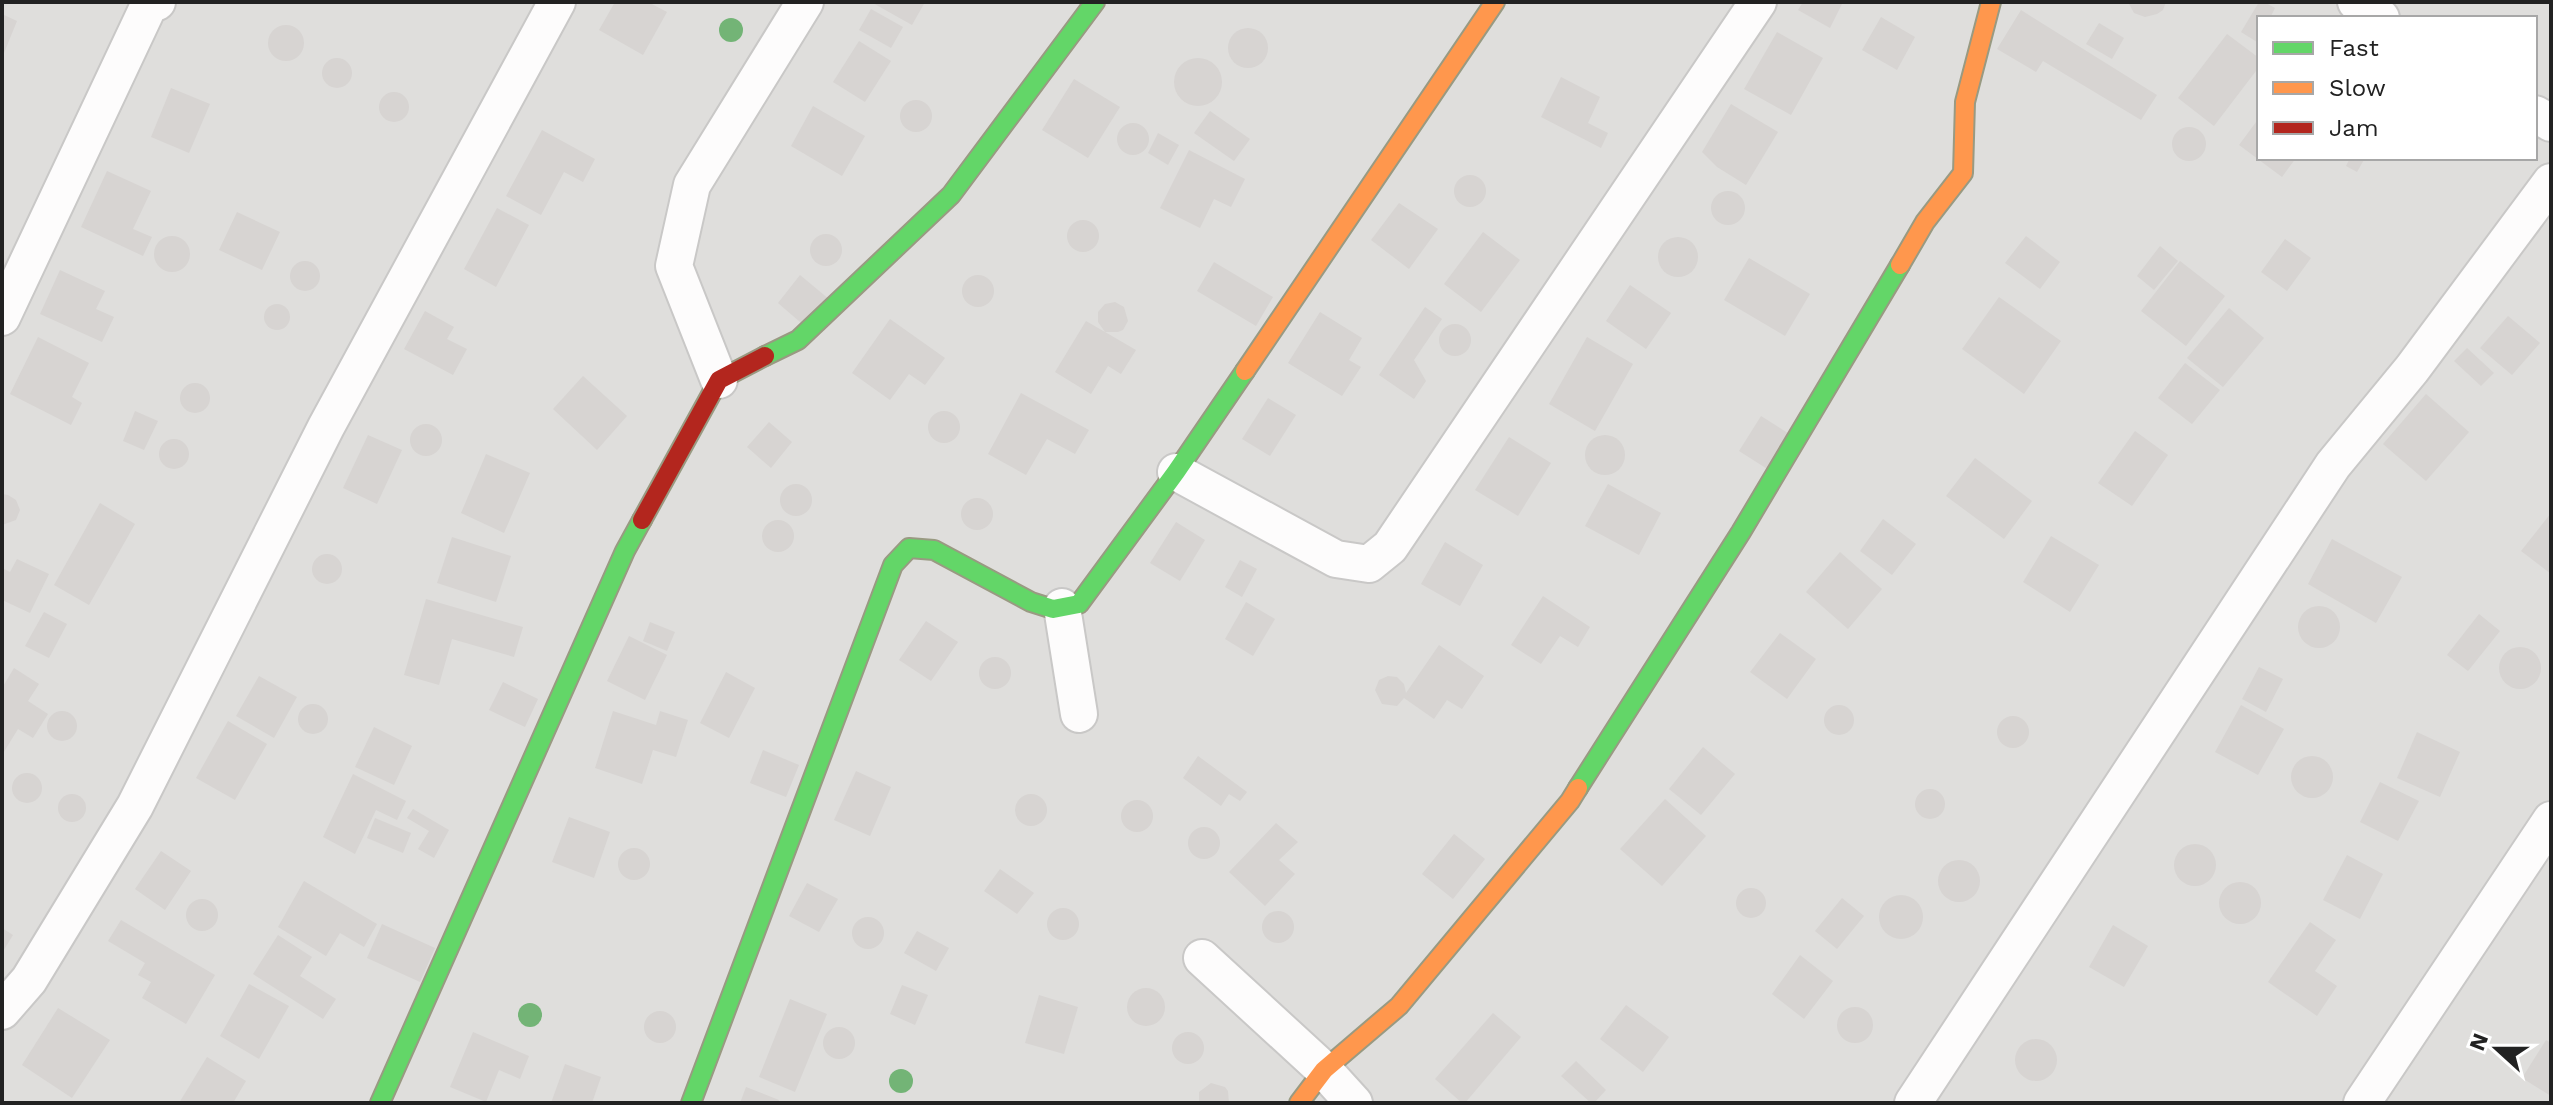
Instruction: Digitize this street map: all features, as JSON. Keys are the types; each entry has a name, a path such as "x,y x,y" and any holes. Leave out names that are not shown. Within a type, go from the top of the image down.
{"street":[{"path":"2,317 150,3 157,2"},
{"path":"2,1011 29,980 135,806 326,427 557,2"},
{"path":"719,380 674,266 692,185 805,2"},
{"path":"380,1103 625,551 719,380 798,340 951,195 1095,2"},
{"path":"691,1103 893,565 909,548 934,550 1031,602 1053,609 1079,604 1176,472 1495,2"},
{"path":"1176,472 1336,559 1369,564 1390,547 1758,2"},
{"path":"1299,1103 1324,1070 1399,1006 1570,801 1741,532 1925,222 1963,173 1965,102 1991,2"},
{"path":"2356,2 2378,16"},
{"path":"1913,1103 2333,465 2422,357 2551,182"},
{"path":"1062,607 1079,714"},
{"path":"2362,1103 2551,820"},
{"path":"1202,958 1324,1070 1354,1103"}],"shaded area":[{"path":"2,2 2551,2 2551,1103 2,1103"}],"building":[{"path":"615,2 648,2 667,12 643,55 599,30"},
{"path":"871,2 925,2 912,25"},
{"path":"1803,2 1843,2 1830,28 1798,10"},
{"path":"2128,2 2166,2 2163,10 2145,17 2134,13"},
{"path":"2259,2 2275,8 2271,16 2257,16 2257,42 2241,32"},
{"path":"871,9 903,27 891,48 859,30"},
{"path":"2021,10 2157,95 2141,120 2043,61 2036,72 1997,49"},
{"path":"2,14 17,21 2,58"},
{"path":"1881,17 1915,37 1897,70 1862,50"},
{"path":"2099,23 2124,38 2112,59 2086,44"},
{"path":"286,25 299,30 304,43 299,56 286,61 273,56 268,43 273,30"},
{"path":"1248,28 1262,34 1268,48 1262,62 1248,68 1234,62 1228,48 1234,34"},
{"path":"1777,32 1823,58 1791,115 1744,89"},
{"path":"2227,34 2257,56 2257,70 2214,126 2178,98"},
{"path":"859,41 891,61 865,102 833,82"},
{"path":"337,58 348,62 352,73 348,84 337,88 326,84 322,73 326,62"},
{"path":"1198,58 1215,65 1222,82 1215,99 1198,106 1181,99 1174,82 1181,65"},
{"path":"1561,77 1600,97 1588,123 1608,133 1601,148 1541,117"},
{"path":"1074,79 1120,107 1088,158 1042,130"},
{"path":"171,88 210,104 189,153 151,137"},
{"path":"394,92 405,96 409,107 405,118 394,122 383,118 379,107 383,96"},
{"path":"916,100 927,105 932,116 927,127 916,132 905,127 900,116 905,105"},
{"path":"1731,104 1778,132 1746,185 1717,167 1702,152"},
{"path":"813,106 865,136 842,176 791,146"},
{"path":"1210,111 1250,139 1234,161 1194,133"},
{"path":"2257,121 2257,158 2239,145"},
{"path":"1133,123 1144,128 1149,139 1144,150 1133,155 1122,150 1117,139 1122,128"},
{"path":"2189,127 2201,132 2206,144 2201,156 2189,161 2177,156 2172,144 2177,132"},
{"path":"542,130 595,159 583,182 564,172 541,215 506,196"},
{"path":"1158,133 1179,145 1168,165 1148,153"},
{"path":"1189,150 1245,179 1231,207 1214,199 1200,228 1160,208"},
{"path":"2259,160 2295,160 2282,177"},
{"path":"2349,160 2364,160 2357,172 2346,166"},
{"path":"107,171 151,191 133,229 152,237 143,256 81,227"},
{"path":"1470,175 1481,180 1486,191 1481,202 1470,207 1459,202 1454,191 1459,180"},
{"path":"1728,191 1740,196 1745,208 1740,220 1728,225 1716,220 1711,208 1716,196"},
{"path":"1399,203 1438,229 1409,269 1371,240"},
{"path":"497,208 529,225 496,287 464,269"},
{"path":"237,212 280,232 262,270 219,250"},
{"path":"1083,220 1094,225 1099,236 1094,247 1083,252 1072,247 1067,236 1072,225"},
{"path":"1483,232 1520,260 1481,312 1444,284"},
{"path":"826,234 837,239 842,250 837,261 826,266 815,261 810,250 815,239"},
{"path":"172,236 185,241 190,254 185,267 172,272 159,267 154,254 159,241"},
{"path":"2026,236 2060,262 2040,289 2005,263"},
{"path":"1678,237 1692,243 1698,257 1692,271 1678,277 1664,271 1658,257 1664,243"},
{"path":"2285,239 2311,258 2287,291 2261,272"},
{"path":"2160,246 2178,261 2154,290 2137,276"},
{"path":"1749,258 1810,294 1785,336 1724,300"},
{"path":"305,261 316,265 320,276 316,287 305,291 294,287 290,276 294,265"},
{"path":"2180,261 2225,296 2186,346 2141,311"},
{"path":"1214,262 1273,297 1256,326 1197,291"},
{"path":"60,270 105,291 96,309 114,317 102,342 40,314"},
{"path":"800,275 830,300 807,328 778,303"},
{"path":"978,275 989,280 994,291 989,302 978,307 967,302 962,291 967,280"},
{"path":"1630,285 1671,313 1646,349 1606,321"},
{"path":"1999,297 2061,341 2024,394 1962,349"},
{"path":"1115,302 1124,307 1128,321 1123,330 1105,332 1098,322 1098,312 1105,304"},
{"path":"277,304 286,308 290,317 286,326 277,330 268,326 264,317 268,308"},
{"path":"1425,307 1442,319 1414,360 1426,381 1414,399 1379,375"},
{"path":"2229,308 2264,338 2223,387 2187,358"},
{"path":"425,311 454,327 447,339 467,349 453,375 404,349"},
{"path":"1320,312 1362,338 1349,360 1361,367 1342,396 1288,363"},
{"path":"2508,316 2540,343 2512,375 2480,348"},
{"path":"890,319 945,358 925,385 909,374 890,400 852,373"},
{"path":"1086,321 1136,350 1121,374 1108,366 1091,394 1055,372"},
{"path":"1455,324 1466,329 1471,340 1466,351 1455,356 1444,351 1439,340 1444,329"},
{"path":"38,337 89,363 72,397 82,403 71,425 10,394"},
{"path":"1587,337 1633,364 1595,431 1549,404"},
{"path":"2467,348 2494,373 2481,386 2454,361"},
{"path":"2185,363 2220,390 2192,424 2158,398"},
{"path":"583,376 627,416 597,450 553,409"},
{"path":"195,383 206,387 210,398 206,409 195,413 184,409 180,398 184,387"},
{"path":"1021,393 1089,430 1075,454 1047,439 1026,475 988,454"},
{"path":"2426,394 2469,432 2426,481 2383,444"},
{"path":"1268,398 1296,415 1270,456 1242,439"},
{"path":"135,411 158,421 144,450 123,441"},
{"path":"944,411 955,416 960,427 955,438 944,443 933,438 928,427 933,416"},
{"path":"1761,416 1794,437 1772,472 1739,451"},
{"path":"769,422 792,442 771,468 747,447"},
{"path":"426,424 437,429 442,440 437,451 426,456 415,451 410,440 415,429"},
{"path":"2135,431 2168,455 2132,506 2098,483"},
{"path":"368,435 402,450 377,504 343,488"},
{"path":"1605,435 1619,441 1625,455 1619,469 1605,475 1591,469 1585,455 1591,441"},
{"path":"1509,437 1551,463 1518,516 1475,490"},
{"path":"174,439 185,443 189,454 185,465 174,469 163,465 159,454 163,443"},
{"path":"486,454 530,473 504,533 461,513"},
{"path":"1975,458 2032,501 2004,539 1946,496"},
{"path":"796,484 807,489 812,500 807,511 796,516 785,511 780,500 785,489"},
{"path":"1608,484 1661,513 1639,555 1585,526"},
{"path":"2,494 16,500 20,510 16,520 2,525"},
{"path":"977,498 988,503 993,514 988,525 977,530 966,525 961,514 966,503"},
{"path":"100,503 135,524 89,605 54,585"},
{"path":"2551,513 2551,574 2521,551"},
{"path":"1883,519 1916,544 1892,575 1860,551"},
{"path":"778,520 789,525 794,536 789,547 778,552 767,547 762,536 767,525"},
{"path":"1176,522 1205,540 1180,581 1150,563"},
{"path":"2051,536 2099,565 2070,612 2023,582"},
{"path":"452,537 511,556 496,602 437,583"},
{"path":"2332,539 2402,577 2376,623 2308,584"},
{"path":"1445,542 1483,565 1460,606 1421,584"},
{"path":"1840,552 1882,589 1848,629 1806,592"},
{"path":"327,554 338,558 342,569 338,580 327,584 316,580 312,569 316,558"},
{"path":"17,559 49,574 30,613 2,600 2,568 10,572"},
{"path":"1240,560 1257,569 1242,597 1225,587"},
{"path":"1543,596 1590,627 1578,647 1560,636 1541,664 1511,645"},
{"path":"426,599 523,627 514,657 452,639 439,685 404,675"},
{"path":"1246,602 1275,619 1253,656 1225,639"},
{"path":"2319,606 2334,612 2340,627 2334,642 2319,648 2304,642 2298,627 2304,612"},
{"path":"44,612 67,624 49,658 25,646"},
{"path":"2479,614 2500,631 2468,671 2447,655"},
{"path":"926,621 958,642 931,681 899,660"},
{"path":"650,622 675,632 667,651 643,641"},
{"path":"1780,633 1816,659 1787,699 1750,672"},
{"path":"629,636 667,655 645,700 607,681"},
{"path":"1439,645 1484,676 1462,709 1447,700 1434,719 1404,698 1397,706 1382,704 1375,690 1379,680 1388,676 1397,677 1404,684 1406,693"},
{"path":"2520,647 2535,653 2541,668 2535,683 2520,689 2505,683 2499,668 2505,653"},
{"path":"995,657 1006,662 1011,673 1006,684 995,689 984,684 979,673 984,662"},
{"path":"2259,667 2283,679 2266,712 2242,699"},
{"path":"14,668 39,684 28,701 48,714 33,738 18,729 2,755 2,688"},
{"path":"726,672 755,688 729,738 700,723"},
{"path":"259,676 297,697 274,738 236,716"},
{"path":"503,682 538,699 525,727 489,710"},
{"path":"313,704 324,708 328,719 324,730 313,734 302,730 298,719 302,708"},
{"path":"1839,705 1850,709 1854,720 1850,731 1839,735 1828,731 1824,720 1828,709"},
{"path":"2241,705 2284,729 2258,775 2215,752"},
{"path":"62,711 73,715 77,726 73,737 62,741 51,737 47,726 51,715"},
{"path":"613,711 656,725 660,711 688,720 676,757 653,750 642,784 595,768"},
{"path":"2013,716 2025,720 2029,732 2025,744 2013,748 2001,744 1997,732 2001,720"},
{"path":"228,721 267,744 235,800 196,778"},
{"path":"374,727 412,746 394,785 355,767"},
{"path":"2417,732 2460,752 2440,797 2397,778"},
{"path":"1703,747 1735,774 1701,815 1669,789"},
{"path":"763,750 799,765 786,797 750,783"},
{"path":"1198,756 1247,792 1240,801 1229,794 1221,806 1183,778"},
{"path":"2312,756 2327,762 2333,777 2327,792 2312,798 2297,792 2291,777 2297,762"},
{"path":"856,771 891,787 870,836 834,820"},
{"path":"27,773 38,777 42,788 38,799 27,803 16,799 12,788 16,777"},
{"path":"353,774 406,801 397,820 376,810 355,854 323,837"},
{"path":"2380,782 2419,801 2398,841 2360,822"},
{"path":"1930,789 1941,793 1945,804 1941,815 1930,819 1919,815 1915,804 1919,793"},
{"path":"72,794 82,798 86,808 82,818 72,822 62,818 58,808 62,798"},
{"path":"1031,794 1042,799 1047,810 1042,821 1031,826 1020,821 1015,810 1020,799"},
{"path":"1665,799 1706,836 1662,886 1620,849"},
{"path":"1137,800 1148,805 1153,816 1148,827 1137,832 1126,827 1121,816 1126,805"},
{"path":"413,809 449,830 434,858 418,849 429,831 407,818"},
{"path":"569,817 610,832 594,878 552,862"},
{"path":"375,818 411,833 403,853 367,838"},
{"path":"1276,823 1298,842 1279,860 1295,874 1265,906 1229,872"},
{"path":"1204,827 1215,832 1220,843 1215,854 1204,859 1193,854 1188,843 1193,832"},
{"path":"1454,834 1485,859 1453,899 1422,874"},
{"path":"2195,844 2210,850 2216,865 2210,880 2195,886 2180,880 2174,865 2180,850"},
{"path":"634,848 645,853 650,864 645,875 634,880 623,875 618,864 623,853"},
{"path":"161,851 191,871 165,910 135,889"},
{"path":"2347,855 2383,874 2360,919 2323,900"},
{"path":"1959,860 1974,866 1980,881 1974,896 1959,902 1944,896 1938,881 1944,866"},
{"path":"1000,869 1034,893 1017,914 984,891"},
{"path":"304,881 377,924 364,947 340,933 326,956 278,927"},
{"path":"2240,882 2255,888 2261,903 2255,918 2240,924 2225,918 2219,903 2225,888"},
{"path":"807,883 838,899 819,932 789,916"},
{"path":"1751,888 1762,892 1766,903 1762,914 1751,918 1740,914 1736,903 1740,892"},
{"path":"1901,895 1917,901 1923,917 1917,933 1901,939 1885,933 1879,917 1885,901"},
{"path":"1842,898 1864,916 1837,949 1815,931"},
{"path":"202,899 213,904 218,915 213,926 202,931 191,926 186,915 191,904"},
{"path":"1063,908 1074,913 1079,924 1074,935 1063,940 1052,935 1047,924 1052,913"},
{"path":"1278,911 1289,916 1294,927 1289,938 1278,943 1267,938 1262,927 1267,916"},
{"path":"868,917 879,922 884,933 879,944 868,949 857,944 852,933 857,922"},
{"path":"121,920 215,975 186,1024 142,998 151,982 138,975 145,963 108,941"},
{"path":"2310,922 2336,940 2315,971 2337,986 2317,1016 2268,982"},
{"path":"382,924 435,948 420,982 367,958"},
{"path":"2113,925 2148,946 2124,987 2089,967"},
{"path":"2,928 13,935 2,953"},
{"path":"917,931 949,948 936,971 904,953"},
{"path":"278,935 312,957 300,976 336,999 323,1019 253,974"},
{"path":"1800,955 1833,981 1804,1019 1772,994"},
{"path":"249,984 289,1006 259,1059 220,1036"},
{"path":"902,985 928,995 915,1025 890,1014"},
{"path":"1146,988 1159,994 1165,1007 1159,1020 1146,1026 1133,1020 1127,1007 1133,994"},
{"path":"1039,995 1078,1007 1064,1054 1025,1043"},
{"path":"790,999 827,1014 795,1092 759,1077"},
{"path":"1626,1005 1669,1037 1643,1072 1600,1039"},
{"path":"1855,1007 1868,1012 1873,1025 1868,1038 1855,1043 1842,1038 1837,1025 1842,1012"},
{"path":"58,1008 110,1040 72,1098 22,1065"},
{"path":"660,1011 671,1016 676,1027 671,1038 660,1043 649,1038 644,1027 649,1016"},
{"path":"1493,1013 1521,1037 1462,1103 1435,1079"},
{"path":"839,1027 850,1032 855,1043 850,1054 839,1059 828,1054 823,1043 828,1032"},
{"path":"473,1032 529,1056 520,1079 499,1070 486,1102 450,1087"},
{"path":"1188,1032 1199,1037 1204,1048 1199,1059 1188,1064 1177,1059 1172,1048 1177,1037"},
{"path":"2036,1039 2051,1045 2057,1060 2051,1075 2036,1081 2021,1075 2015,1060 2021,1045"},
{"path":"2546,1040 2551,1043 2551,1096 2522,1078"},
{"path":"207,1057 246,1081 233,1103 179,1103"},
{"path":"1576,1061 1606,1090 1594,1103 1561,1076"},
{"path":"565,1064 601,1077 592,1103 551,1103"},
{"path":"1211,1083 1225,1087 1229,1103 1199,1103 1199,1092"},
{"path":"746,1087 779,1100 778,1103 740,1103"}],"traffic: fast":[{"path":"765,356 798,340 951,195 1095,2"},
{"path":"1578,788 1741,532 1900,265"},
{"path":"691,1103 893,565 909,548 934,550 1031,602 1053,609 1079,604 1176,472 1245,371"},
{"path":"380,1103 625,551 642,520"}],"traffic: slow":[{"path":"1245,371 1495,2"},
{"path":"1900,265 1925,222 1963,173 1965,102 1991,2"},
{"path":"1299,1103 1324,1070 1399,1006 1578,788"}],"traffic: jam":[{"path":"642,520 719,380 765,356"}]}
